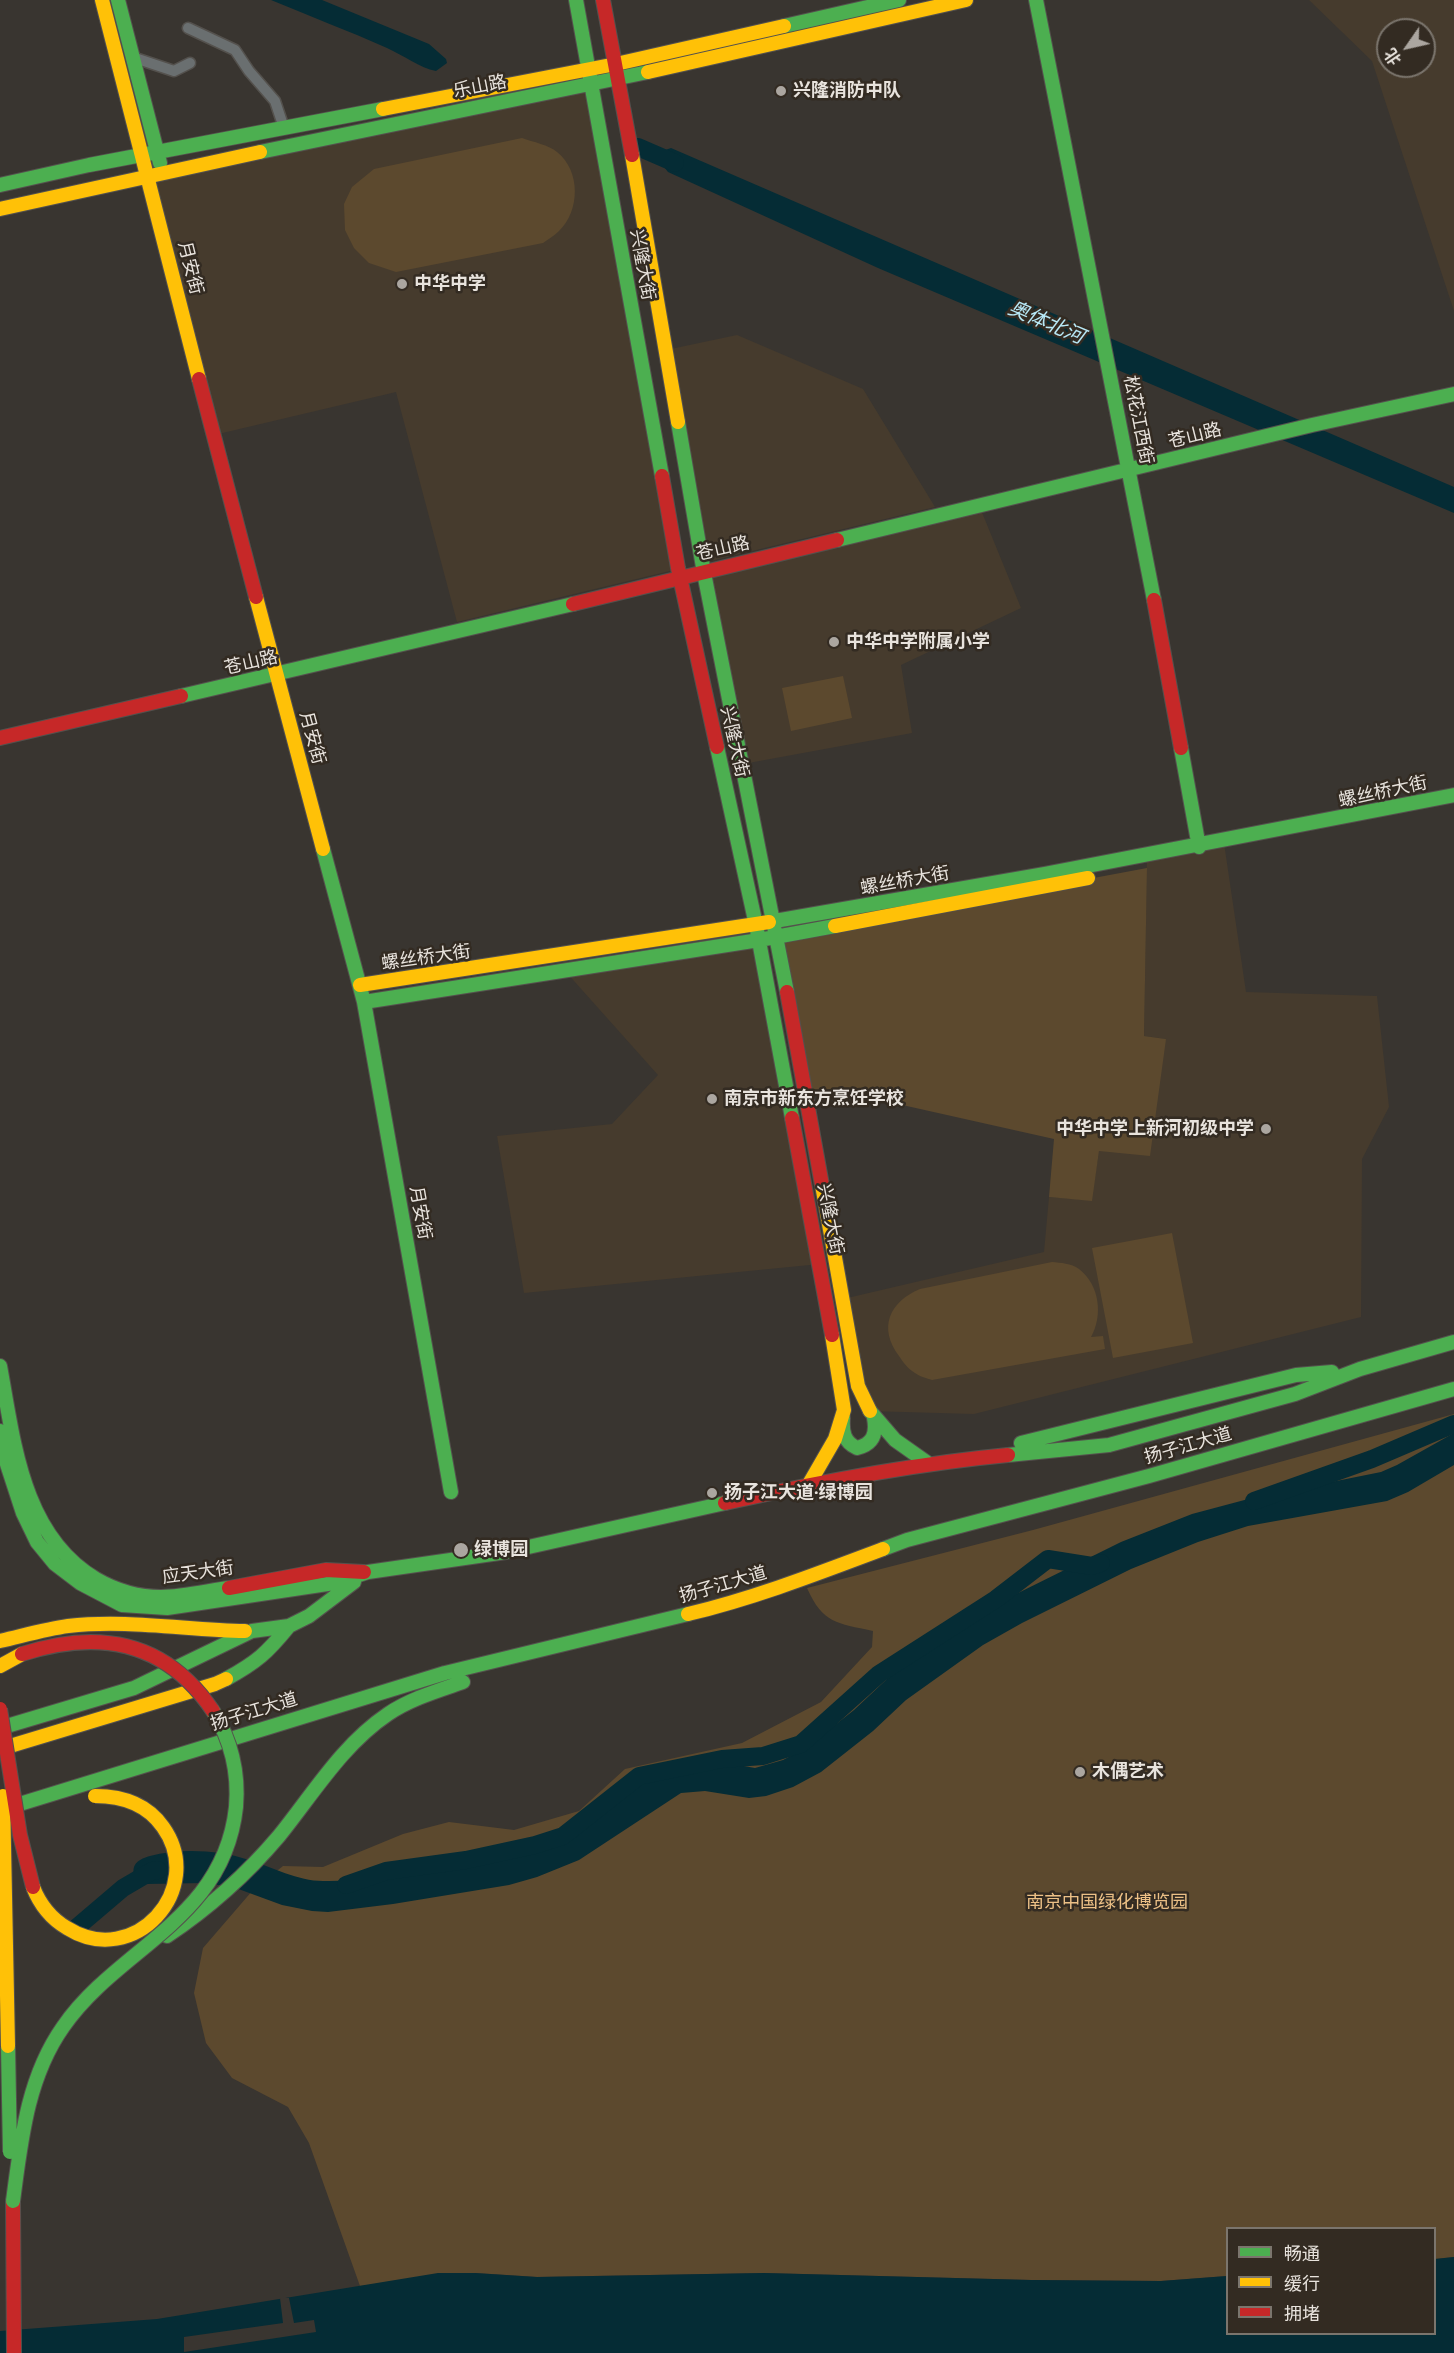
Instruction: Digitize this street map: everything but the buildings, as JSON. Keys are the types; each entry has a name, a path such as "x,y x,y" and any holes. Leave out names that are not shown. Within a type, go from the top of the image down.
{"main road":[{"name":"月安街","path":"102,0 141,155 154,174 275,670 364,1002 451,1492"},
{"path":"118,0 157,153 154,174"},
{"name":"兴隆大街","path":"576,0 679,573 756,925 841,1381 844,1411 823,1464 809,1484"},
{"name":"兴隆大街","path":"603,0 703,568 778,937 858,1386 882,1430 929,1464"},
{"name":"乐山路","path":"0,209 591,76 616,64 899,0"},
{"name":"乐山路","path":"0,185 284,128 591,76 618,79 966,0"},
{"name":"松花江西街","path":"1036,0 1129,466 1199,848"},
{"name":"苍山路","path":"0,738 1129,466 1454,385"},
{"name":"苍山路","path":"1308,422 1454,394"},
{"name":"苍山路","path":"0,728 275,670"},
{"name":"螺丝桥大街","path":"360,985 529,962 775,922 1199,848 1454,795"},
{"name":"螺丝桥大街","path":"364,1002 778,937 1147,868 1454,807"},
{"name":"扬子江大道","path":"0,1728 134,1688 252,1631 289,1626 309,1616 368,1572 486,1555 809,1484 955,1460 1109,1445 1295,1394 1360,1369 1454,1342"},
{"name":"应天大街","path":"0,1366 14,1445 30,1500 45,1530 63,1554 104,1584 128,1593 161,1598 204,1593 326,1570 368,1572"},
{"path":"955,1460 1296,1375 1360,1369"},
{"name":"扬子江大道","path":"0,1810 445,1673 723,1606 784,1586 907,1539 1149,1476 1454,1389"},
{"path":"844,1411 844,1437 850,1445 857,1448 871,1443 875,1437 874,1418"},
{"path":"0,1431 5,1458 23,1513 37,1542 55,1564 80,1583 122,1605 168,1608 334,1583 368,1572"},
{"path":"0,1641 68,1626 136,1624 195,1630 252,1631"},
{"name":"扬子江大道","path":"0,1749 215,1684 252,1665 270,1649 289,1626"},
{"path":"0,1665 50,1644 102,1640 149,1654 175,1669 202,1694 226,1732 239,1789 236,1819 229,1842 217,1870 198,1897 146,1949"},
{"path":"13,2200 29,2096 40,2066 63,2028 80,2006 112,1975 146,1949 190,1922 243,1875 266,1852 351,1744 386,1715 407,1703 481,1677 540,1650"},
{"path":"0,1704 9,2041 8,2115 13,2200 14,2353"},
{"path":"0,1709 21,1842 27,1871 40,1903 63,1926 84,1938 117,1939 145,1928 164,1909 175,1881 175,1851 157,1820 137,1804 109,1796 60,1792"}],"street":[{"path":"188,28 235,50 249,71 275,101 284,128"},
{"path":"132,57 174,71 190,63"}],"shaded area":[{"path":"1309,0 1454,0 1454,311 1378,78 1436,78 1436,18 1376,18 1376,73 1372,61"},
{"name":"中华中学","path":"595,83 678,569 457,622 396,392 214,435 147,175"},
{"path":"737,335 863,389 935,507 702,563 666,350"},
{"name":"中华中学附属小学","path":"981,510 1021,608 901,665 912,733 743,764 705,573"},
{"name":"中华中学上新河初级中学","path":"1224,843 1246,992 1377,996 1389,1107 1362,1159 1361,1317 974,1414 869,1411 843,1299 1044,1252 1049,1197 1091,1200 1099,1151 1166,1039 1144,1036 1147,856"},
{"name":"南京市新东方烹饪学校","path":"756,925 820,1264 524,1293 497,1136 612,1124 658,1075 566,972"}],"green space":[{"path":"522,138 557,152 565,160 574,180 574,202 571,213 559,231 543,243 396,272 369,263 354,248 345,230 344,204 352,187 374,169"},
{"path":"843,676 852,718 791,731 782,688"},
{"path":"1147,868 1144,1036 1166,1039 1150,1156 1099,1151 1092,1201 1049,1197 1054,1139 831,1089 805,1095 778,937"},
{"path":"1172,1233 1193,1343 1113,1358 1092,1248"},
{"path":"1052,1262 1076,1267 1091,1283 1098,1310 1095,1329 1091,1337 1103,1336 1105,1349 932,1380 910,1370 893,1346 889,1336 890,1317 894,1309 909,1294 920,1289"},
{"name":"南京中国绿化博览园","path":"1454,1414 1454,2257 1436,2259 1436,2227 1226,2227 1226,2276 1161,2281 764,2273 537,2277 475,2273 360,2286 309,2143 288,2107 232,2078 206,2043 194,1993 203,1948 253,1890 283,1866 323,1867 403,1834 449,1822 514,1830 579,1811 625,1769 742,1743 821,1702 872,1647 873,1631 832,1620 819,1609 807,1588 1033,1530"}],"water":[{"path":"271,0 322,0 429,44 446,59 447,63 436,71 430,69 373,42"},
{"path":"671,148 1454,487 1454,513 878,268 668,172 654,154"},
{"path":"1454,1433 1454,1465 1408,1492 1387,1501 1248,1526 1198,1542 1131,1569 983,1645 906,1700 873,1731 821,1772 793,1787 766,1796 749,1798 705,1791 681,1793 579,1860 537,1877 509,1885 328,1912 282,1905 233,1887 204,1883 147,1884 136,1881 134,1876 137,1862 150,1856 174,1852 200,1851 225,1854 304,1879 334,1881 370,1878 474,1861 530,1849 566,1834 602,1812 661,1770 677,1764 710,1760 755,1768 783,1760 806,1748 854,1710 887,1679 967,1621 1121,1542 1192,1514 1252,1498 1381,1472"},
{"path":"1454,2257 1454,2353 0,2353 0,2331 157,2319 438,2273 537,2277 764,2273 1161,2281 1226,2276 1226,2335 1436,2335 1436,2259"}],"pier":[{"path":"280,2298 289,2298 294,2323 314,2320 316,2332 184,2352 184,2337 283,2323"}],"waterway":[{"name":"奥体北河","path":"638,147 675,163"},
{"path":"1254,1501 1372,1459 1454,1424"},
{"path":"346,1885 386,1871 466,1860 535,1845 563,1836 639,1776 722,1759 763,1756 801,1744 879,1674 996,1599 1048,1559 1092,1566 1101,1563"},
{"path":"76,1928 123,1888 152,1871 158,1870"}],"traffic: fast":[{"path":"118,0 160,163"},
{"path":"576,0 662,476"},
{"path":"784,26 899,0"},
{"path":"1036,0 1154,600"},
{"path":"260,152 648,72"},
{"path":"0,185 89,165 383,109"},
{"path":"837,540 1312,425 1454,394"},
{"path":"678,422 704,573 787,992"},
{"path":"181,696 573,604"},
{"path":"717,747 756,925 792,1118"},
{"path":"1181,748 1199,847"},
{"path":"769,922 1045,874 1454,795"},
{"path":"323,849 364,1002 451,1492"},
{"path":"364,1002 835,926"},
{"path":"1008,1455 1109,1445 1295,1394 1360,1369 1454,1342"},
{"path":"0,1366 10,1425 26,1484 37,1512 52,1538 71,1560 103,1583 119,1590 144,1596 178,1596 229,1588"},
{"path":"1021,1443 1296,1375 1332,1372"},
{"path":"883,1549 907,1540 1149,1476 1454,1389"},
{"path":"870,1411 895,1440 929,1464"},
{"path":"843,1418 845,1436 849,1443 857,1448 867,1444 873,1438 874,1418"},
{"path":"0,1431 5,1458 23,1513 37,1542 55,1564 80,1583 122,1605 167,1608 334,1583 368,1572 506,1552 725,1503"},
{"path":"0,1728 134,1688 252,1631 289,1626 309,1616 354,1582"},
{"path":"0,1810 445,1673 688,1614"},
{"path":"226,1679 261,1656 289,1626"},
{"path":"167,1936 198,1914 253,1864 279,1836 342,1755 372,1726 405,1704 463,1682"},
{"path":"13,2201 23,2133 33,2089 41,2067 63,2027 86,1999 190,1905 212,1878 227,1846 236,1807 235,1769 225,1733 213,1711"},
{"path":"8,2046 10,2152"}],"traffic: slow":[{"path":"102,0 199,379"},
{"path":"648,72 966,0"},
{"path":"383,109 616,64 784,26"},
{"path":"0,209 260,152"},
{"path":"632,155 678,422"},
{"path":"256,597 323,849"},
{"path":"835,926 1088,878"},
{"path":"360,985 769,922"},
{"path":"822,1185 858,1386 870,1411"},
{"path":"809,1484 835,1439 844,1410 832,1335"},
{"path":"688,1614 762,1593 883,1549"},
{"path":"0,1641 60,1627 90,1624 134,1624 245,1631"},
{"path":"0,1666 22,1654"},
{"path":"0,1749 226,1679"},
{"path":"3,1796 8,2046"},
{"path":"33,1887 42,1905 56,1920 67,1928 92,1938 116,1939 138,1931 157,1916 170,1897 176,1875 174,1851 163,1827 142,1807 124,1800 95,1796"}],"traffic: jam":[{"path":"603,0 632,155"},
{"path":"199,379 256,597"},
{"path":"662,476 678,568 717,747"},
{"path":"573,604 837,540"},
{"path":"1154,600 1181,748"},
{"path":"0,738 181,696"},
{"path":"787,992 822,1185"},
{"path":"792,1118 832,1335"},
{"path":"725,1503 866,1474 1008,1455"},
{"path":"229,1588 326,1570 364,1572"},
{"path":"22,1654 50,1646 78,1643 104,1643 129,1647 152,1656 174,1669 194,1687 213,1711"},
{"path":"0,1709 20,1835 33,1887"},
{"path":"13,2201 14,2353"}],"place":[{"name":"兴隆消防中队","path":"781,91"},
{"name":"中华中学","path":"402,284"},
{"name":"中华中学附属小学","path":"834,642"},
{"name":"南京市新东方烹饪学校","path":"712,1099"},
{"name":"中华中学上新河初级中学","path":"1266,1129"},
{"name":"扬子江大道·绿博园","path":"712,1493"},
{"name":"绿博园","path":"461,1550"},
{"name":"木偶艺术","path":"1080,1772"}]}
